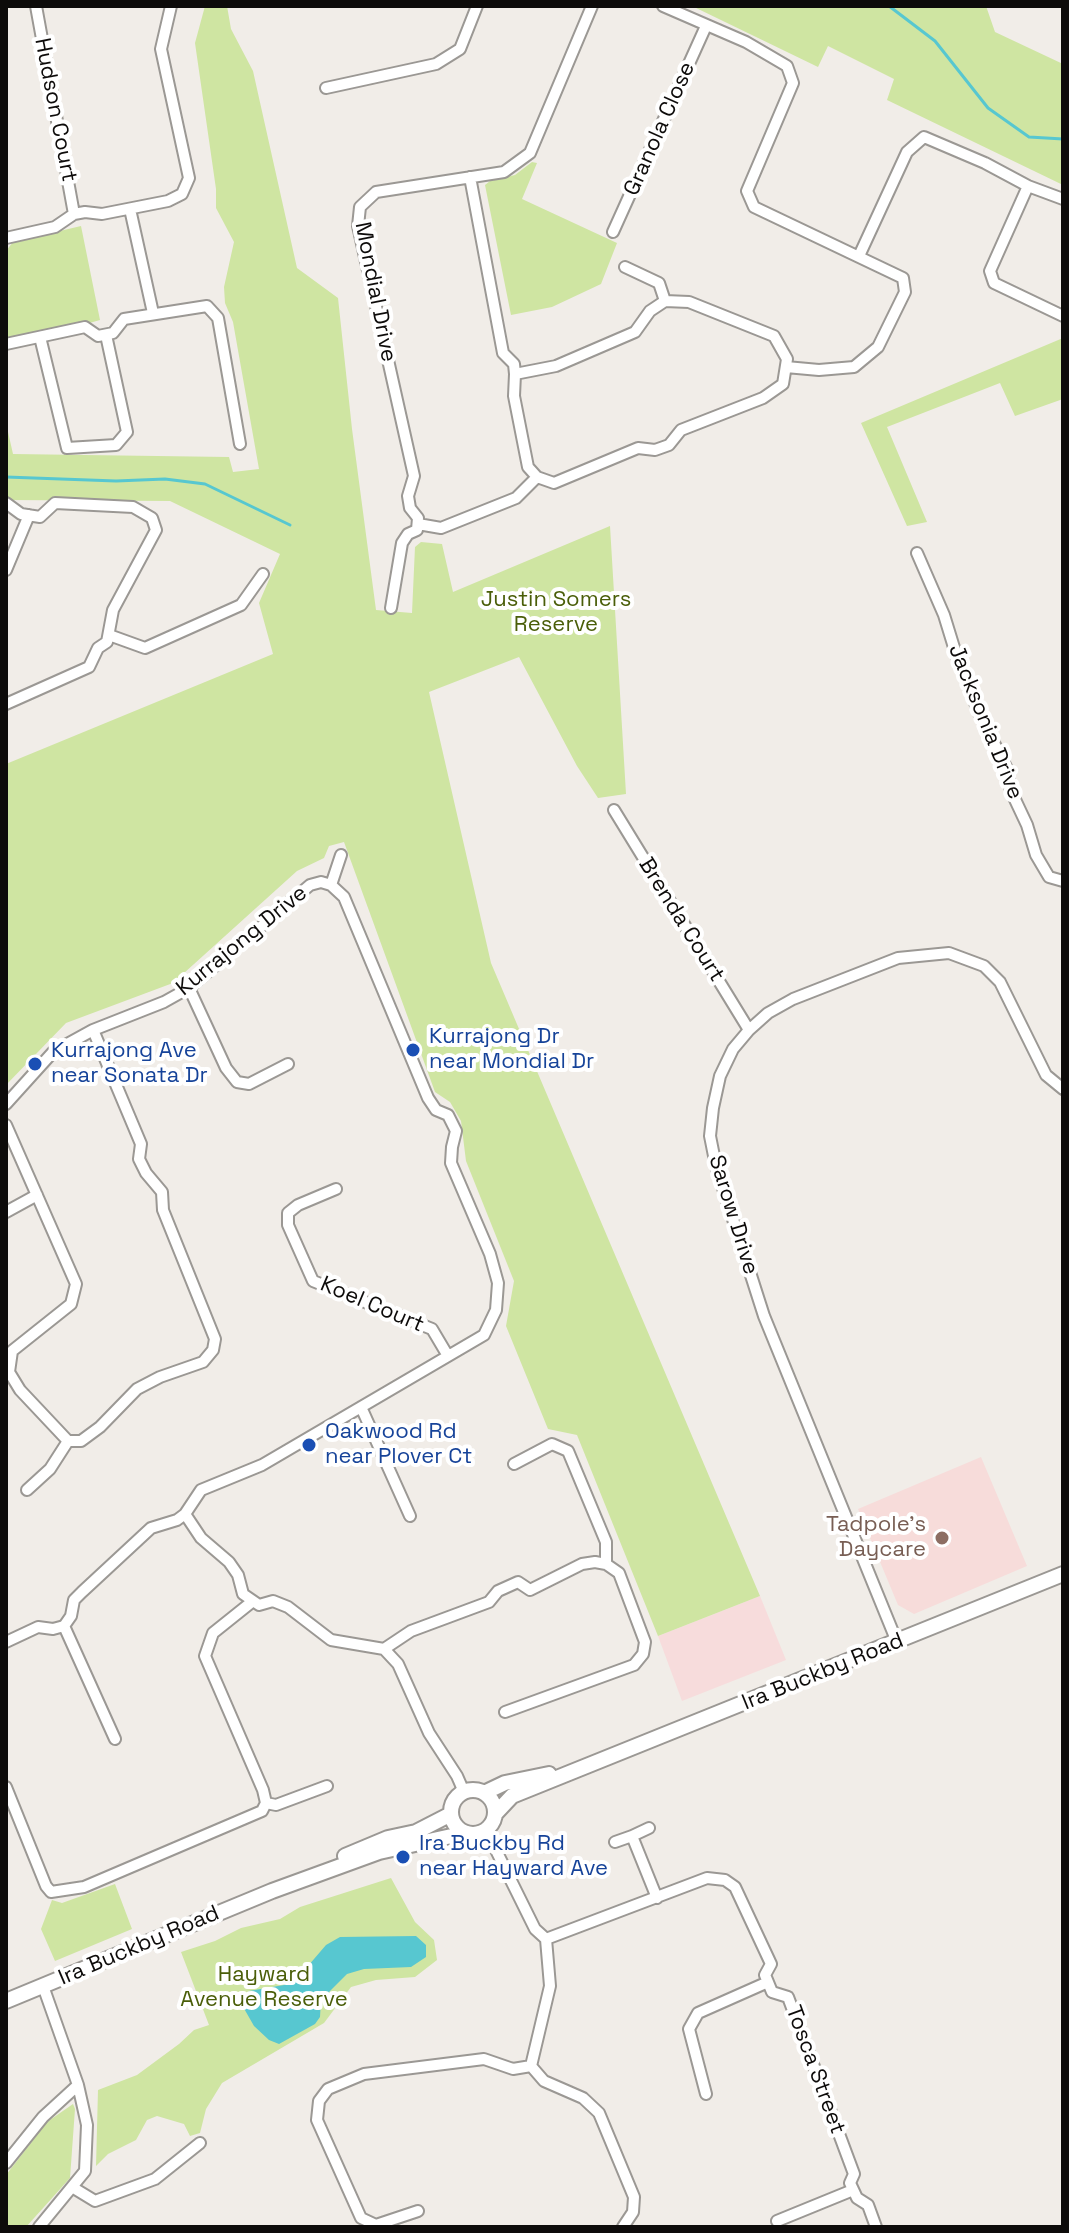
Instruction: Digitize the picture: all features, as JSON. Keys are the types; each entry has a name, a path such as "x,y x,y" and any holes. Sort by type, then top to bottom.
{"street":[{"name":"Hudson Court","path":"36,6 74,214"},
{"path":"6,238 55,227 74,214 102,214 130,209 168,201 182,194 189,178 161,49 171,6"},
{"path":"326,88 436,64 460,49 477,6"},
{"name":"Mondial Drive","path":"418,524 408,496 414,476 358,226 360,207 376,192 504,172 530,153 592,6"},
{"path":"663,6 746,42 787,66 793,83 747,191 754,207 903,278 905,292 878,347 854,367 819,370 786,367"},
{"name":"Granola Close","path":"613,232 706,26"},
{"path":"859,256 907,152 924,137 1063,199"},
{"path":"470,177 503,353 514,364 514,396 528,467 537,477 554,483 638,448 655,450 669,445 681,430 763,398 783,384 787,359 774,336 689,302 665,301 650,311 635,332 556,366 515,374"},
{"path":"1028,186 990,271 994,283 1063,316"},
{"path":"130,209 153,313"},
{"path":"625,267 659,283 665,301"},
{"path":"6,344 85,327 98,336 106,335 113,333 124,319 207,306 218,318 240,444"},
{"path":"40,337 67,448 116,445 127,432 106,335"},
{"path":"391,608 402,543 408,534 417,530 418,524 441,528 516,498 537,477"},
{"path":"6,503 21,514 40,517 55,503 133,507 152,518 156,530 113,610 107,642 98,648 89,667 6,704"},
{"path":"6,570 29,515"},
{"name":"Jacksonia Drive","path":"917,553 944,615 979,713 1006,767 1011,791 1027,825 1036,855 1049,877 1063,881"},
{"path":"109,635 145,648 241,605 263,574"},
{"name":"Brenda Court","path":"614,810 749,1030"},
{"path":"331,885 341,855"},
{"name":"Kurrajong Drive","path":"6,1104 53,1052 93,1030 164,1002 189,988 310,885 321,882 331,885 344,897 428,1098 436,1110 448,1115 456,1131 451,1163 490,1254 498,1283 496,1310 484,1335 448,1356"},
{"name":"Sarow Drive","path":"897,1642 764,1316 716,1166 710,1136 718,1087 733,1049 768,1013 793,999 898,958 949,953 984,966 1000,982 1046,1075 1063,1089"},
{"path":"189,988 226,1068 237,1082 249,1084 288,1064"},
{"path":"6,1125 76,1284 71,1304 12,1351 7,1373 68,1441 81,1441 100,1427 137,1389 203,1362 213,1350 215,1339 163,1210 162,1192 139,1159 141,1144 93,1030"},
{"name":"Koel Court","path":"336,1189 298,1205 288,1213 288,1225 313,1281 432,1329 448,1356"},
{"path":"6,1212 37,1195"},
{"path":"6,1642 38,1627 53,1629 64,1626 71,1616 74,1600 151,1528 177,1520 185,1514 201,1490 262,1465 448,1356"},
{"path":"361,1407 410,1516"},
{"path":"27,1490 50,1469 68,1441"},
{"path":"514,1464 552,1444 568,1451 606,1542 606,1564"},
{"path":"185,1514 201,1538 229,1562 238,1575 243,1594 253,1601 259,1605 273,1601 288,1607 331,1640 384,1649 398,1664 429,1733 464,1792"},
{"path":"384,1649 411,1631 489,1602 498,1591 518,1582 530,1590 582,1564 606,1564 619,1573 645,1642 643,1654 634,1665 505,1712"},
{"name":"Ira Buckby Road","path":"496,1813 512,1796 1063,1574"},
{"path":"6,1787 51,1892 84,1887 262,1811 266,1803 263,1790 205,1656 213,1633 253,1601"},
{"path":"64,1626 115,1739"},
{"name":"Ira Buckby Road","path":"484,1793 505,1783 581,1767"},
{"path":"266,1803 276,1805 327,1786"},
{"path":"464,1792 484,1793 493,1802 496,1813 486,1830 465,1833 456,1825 451,1814 454,1801 464,1792"},
{"name":"Ira Buckby Road","path":"272,1891 374,1842 416,1832 451,1814"},
{"path":"615,1842 649,1828"},
{"path":"486,1830 535,1929 546,1939 550,1986 531,2066"},
{"name":"Ira Buckby Road","path":"6,2001 272,1891 379,1852 465,1833"},
{"path":"632,1836 657,1898"},
{"name":"Tosca Street","path":"546,1939 707,1878 725,1880 735,1887 771,1964 765,1975 772,1992 788,1997 854,2174 850,2183 857,2198 868,2205 876,2227"},
{"path":"706,2094 689,2029 698,2013 768,1982"},
{"path":"39,2227 85,2171 87,2125 78,2085 43,1986"},
{"path":"418,2211 376,2225 361,2218 317,2120 319,2101 328,2089 364,2074 484,2059 513,2069 531,2066"},
{"path":"531,2066 544,2081 583,2098 599,2113 634,2197 633,2212 623,2227"},
{"path":"6,2163 43,2117 78,2085"},
{"path":"72,2187 95,2201 155,2179 200,2143"},
{"path":"777,2221 853,2190"}],"shaded area":[{"name":"Tadpole's Daycare","path":"981,1457 1027,1566 914,1614 898,1605 858,1509"},
{"path":"760,1596 786,1660 682,1701 658,1636"}],"green space":[{"name":"Justin Somers Reserve","path":"205,6 227,6 231,29 253,71 297,268 338,298 376,610 412,613 415,547 421,542 442,544 453,592 610,526 626,794 598,798 577,766 519,657 429,692 491,963 760,1596 658,1636 577,1435 548,1429 506,1326 514,1281 466,1161 461,1121 450,1102 435,1092 344,842 329,846 324,858 297,871 173,983 66,1023 6,1085 6,764 273,654 259,603 280,554 170,501 6,500 6,423 13,454 229,457 233,472 259,469 233,322 225,303 224,287 234,242 216,208 195,43"},
{"path":"692,6 986,6 995,32 1063,64 1063,185 887,100 894,79 828,46 818,67"},
{"path":"532,162 537,163 522,199 617,243 601,284 552,307 511,315 485,185 515,175"},
{"path":"81,226 100,320 40,337 6,341 6,251 13,242"},
{"path":"1063,338 1063,399 1015,416 1000,383 887,427 927,522 907,526 861,423"},
{"name":"Hayward Avenue Reserve","path":"391,1878 415,1922 434,1940 437,1960 415,1977 376,1980 351,1987 324,2023 222,2083 206,2109 200,2133 190,2136 184,2124 157,2116 147,2120 136,2140 108,2154 96,2166 98,2090 137,2075 194,2030 209,2025 181,1952 215,1941 241,1928 280,1919 300,1907"},
{"path":"115,1884 132,1929 55,1961 41,1929 52,1900 62,1903"},
{"path":"73,2104 70,2178 26,2227 6,2227 6,2175 47,2122"}],"water":[{"path":"416,1936 426,1945 426,1957 411,1967 364,1969 347,1974 321,2000 320,2017 315,2024 279,2044 269,2040 254,2026 242,2005 249,1991 284,1985 302,1973 326,1945 340,1937"}],"waterway":[{"path":"889,6 935,41 988,108 1029,137 1063,139"},
{"path":"6,477 116,481 165,479 205,484 290,525"}],"place":[{"name":"Kurrajong Dr near Mondial Dr","path":"413,1050"},
{"name":"Kurrajong Ave near Sonata Dr","path":"35,1064"},
{"name":"Oakwood Rd near Plover Ct","path":"309,1445"},
{"name":"Tadpole's Daycare","path":"942,1538"},
{"name":"Ira Buckby Rd near Hayward Ave","path":"403,1857"}]}
